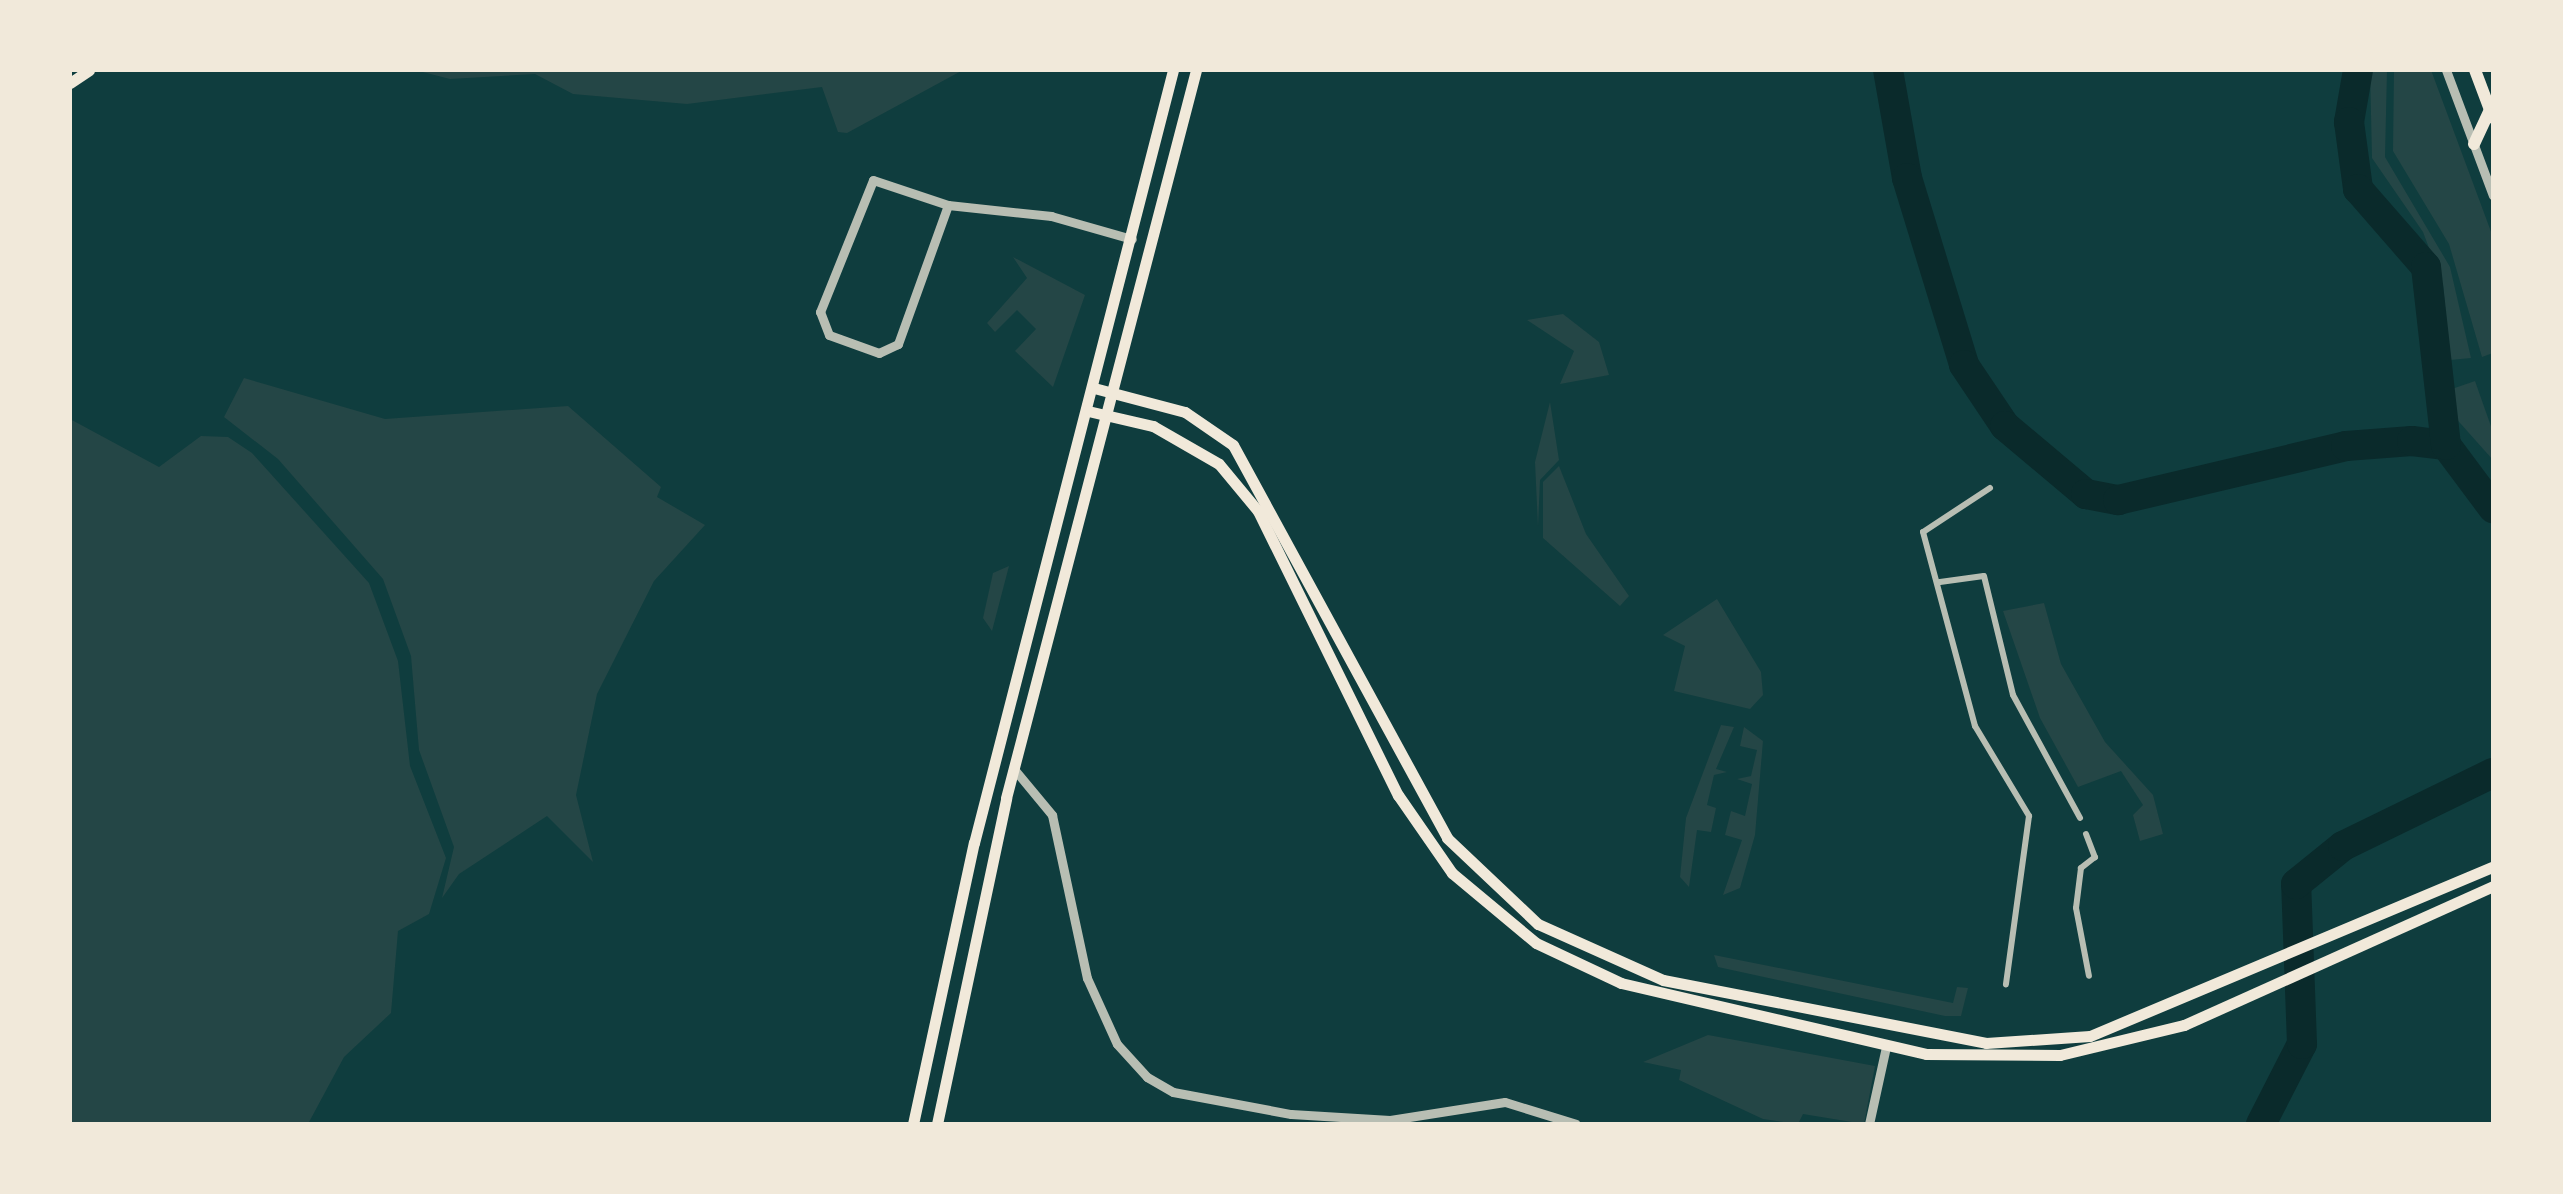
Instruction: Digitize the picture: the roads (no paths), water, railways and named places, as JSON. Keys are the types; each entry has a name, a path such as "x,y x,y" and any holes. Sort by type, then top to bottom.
{"main road":[{"path":"70,83 89,70"},
{"path":"913,1124 974,843 1173,70"},
{"path":"937,1124 1014,769 1117,395 1196,70"},
{"path":"2474,144 2492,114 2475,70"},
{"path":"1094,388 1185,412 1233,446 1271,501 1447,838 1520,910 1586,950 1726,999 2022,1045 2090,1036 2246,974 2493,867"},
{"path":"1088,411 1186,440 1258,511 1398,795 1490,911 1621,982 1886,1047 2060,1055 2160,1033 2268,989 2493,886"}],"street":[{"path":"2446,70 2493,196"},
{"path":"948,205 898,344 879,354 828,335 820,312 868,182 948,205 1051,216 1132,240"},
{"path":"1990,488 1923,532 1940,582 1975,726 2030,816 2006,984"},
{"path":"1940,582 1984,576 2013,695 2080,818"},
{"path":"1014,769 1052,815 1080,958 1108,1028 1147,1077 1173,1092 1291,1114 1390,1120 1505,1102 1576,1124"},
{"path":"2086,834 2096,857 2081,868 2076,908 2089,976"},
{"path":"1870,1124 1886,1047"}],"waterway":[{"path":"1888,70 1907,178 1964,365 2005,426 2086,494 2118,500 2346,446 2412,441 2446,445 2493,508"},
{"path":"2358,70 2349,122 2358,189 2426,267 2446,445"},
{"path":"2261,1124 2302,1044 2296,884 2343,846 2493,773"}]}
